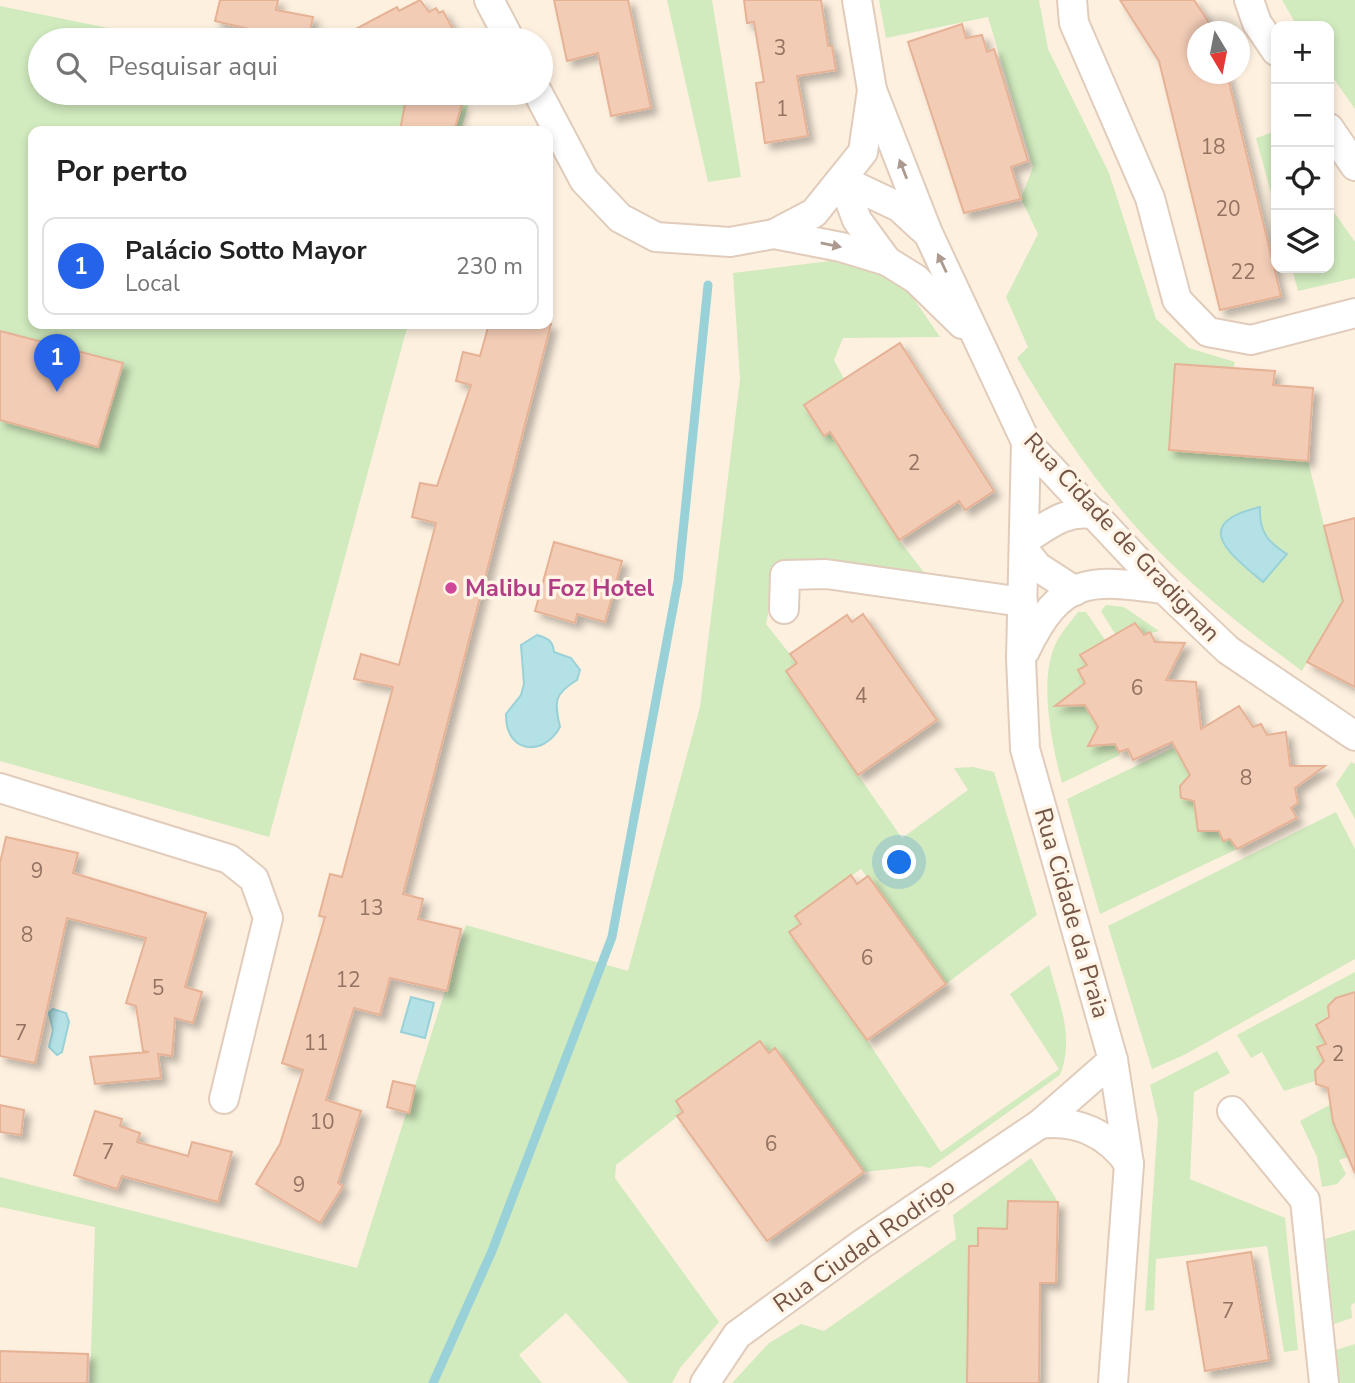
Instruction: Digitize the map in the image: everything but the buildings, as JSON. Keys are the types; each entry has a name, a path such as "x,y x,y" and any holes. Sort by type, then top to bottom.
{"street":[{"path":"489,0 504,28"},
{"path":"544,105 584,180 620,218 656,237 730,242 774,234 814,213 863,152 872,90 858,0"},
{"path":"1072,0 1074,23 1150,198 1177,300 1208,332 1251,340 1355,313"},
{"path":"1249,0 1257,23 1271,44"},
{"name":"Rua Cidade de Gradignan","path":"872,90 928,233 1026,442 1164,589 1228,650 1355,736"},
{"path":"1334,135 1355,166"},
{"path":"842,180 899,207 928,233"},
{"path":"842,180 857,220 887,261"},
{"path":"774,234 841,247 887,261 916,279 976,338"},
{"name":"Rua Cidade da Praia","path":"1026,442 1021,659 1025,749 1113,1060 1129,1164 1113,1383"},
{"path":"1021,659 1039,622 1055,605 1084,587 1109,563 1103,522 1085,512 1062,517 1025,546 1038,567 1084,587 1164,589"},
{"path":"784,609 785,575 826,574 1023,602"},
{"path":"0,788 229,859 254,879 268,918 225,1099"},
{"name":"Rua Ciudad Rodrigo","path":"705,1383 737,1335 862,1244 1040,1124 1113,1060"},
{"path":"1232,1111 1305,1200 1324,1383"},
{"path":"1040,1124 1057,1122 1091,1130 1120,1150 1129,1164"}],"green space":[{"path":"667,0 712,0 741,177 708,182"},
{"path":"879,0 1039,0 1048,49 1109,173 1156,319 1189,348 1235,362 1233,368 1175,364 1169,450 1308,461 1343,601 1302,671 1205,594 1168,561 1132,522 1078,454 1017,358 1028,347 1006,297 1038,234 1021,199 1033,167 988,17 886,38"},
{"path":"1282,0 1355,0 1355,109 1334,79 1334,21 1294,21"},
{"path":"0,6 108,28 28,28 28,105 468,105 462,126 28,126 28,329 407,329 269,837 0,761"},
{"path":"1271,133 1271,194 1256,138"},
{"path":"1334,212 1355,242 1355,278 1298,291 1293,273 1334,273"},
{"path":"830,261 896,273 940,337 843,338 834,360 844,379 804,405 824,436 830,432 899,540 933,584 777,566 766,624 797,663 786,672 902,838 968,790 954,768 973,767 994,772 1037,915 946,984 861,869 795,916 801,924 789,933 867,1040 941,1152 1059,1069 1010,994 1049,965 1066,1033 1060,1075 930,1168 920,1166 864,1172 775,1048 769,1053 760,1041 676,1101 683,1112 616,1165 615,1178 719,1322 680,1368 672,1383 629,1383 566,1313 519,1355 542,1383 90,1383 95,1227 0,1207 0,1177 357,1268 466,925 628,971 700,707 740,379 733,273"},
{"path":"1106,605 1124,607 1159,631 1144,635 1135,623 1115,634 1101,611"},
{"path":"1078,612 1086,612 1105,640 1080,655 1087,665 1078,671 1085,683 1071,694 1075,705 1085,705 1098,727 1092,738 1097,745 1113,741 1120,755 1062,783 1048,713 1048,675 1056,643"},
{"path":"1184,743 1183,762 1190,775 1181,786 1182,798 1195,798 1202,814 1196,819 1198,830 1217,827 1223,841 1230,839 1237,849 1100,914 1067,799"},
{"path":"1351,762 1355,764 1355,819 1336,784"},
{"path":"1336,812 1355,849 1355,959 1184,1055 1152,1069 1108,926"},
{"path":"1355,972 1355,1000 1347,995 1336,998 1328,1006 1326,1044 1317,1047 1324,1061 1315,1071 1315,1081 1284,1091 1262,1052 1251,1058 1237,1035"},
{"path":"1217,1051 1230,1073 1194,1092 1190,1179 1285,1218 1298,1350 1284,1352 1267,1246 1156,1259 1154,1310 1145,1311 1158,1120 1150,1085"},
{"path":"1331,1104 1348,1157 1339,1160 1346,1174 1337,1184 1322,1187 1317,1157 1300,1121"},
{"path":"1031,1158 1058,1202 1008,1201 1007,1229 978,1229 967,1383 732,1383 769,1343 801,1324 824,1331 956,1239 953,1215"},
{"path":"1355,1230 1355,1302 1351,1306 1352,1318 1334,1324 1325,1239"},
{"path":"1355,1344 1355,1383 1338,1383 1336,1350"}],"water":[{"path":"1260,507 1261,523 1266,535 1287,554 1263,582 1229,550 1222,540 1221,531 1226,522 1238,514"},
{"path":"537,635 549,640 554,652 571,658 580,670 577,680 560,694 557,711 560,727 553,737 544,744 526,747 512,737 507,727 506,714 521,695 524,684 521,645"},
{"path":"411,997 434,1003 425,1038 401,1032"},
{"path":"53,1009 66,1013 69,1022 62,1052 57,1055 49,1047 53,1030 49,1013"}],"waterway":[{"path":"433,1383 492,1251 612,937 678,581 708,285"}],"place":[{"name":"Palácio Sotto Mayor","path":"57,392"},
{"name":"Malibu Foz Hotel","path":"451,588"}]}
